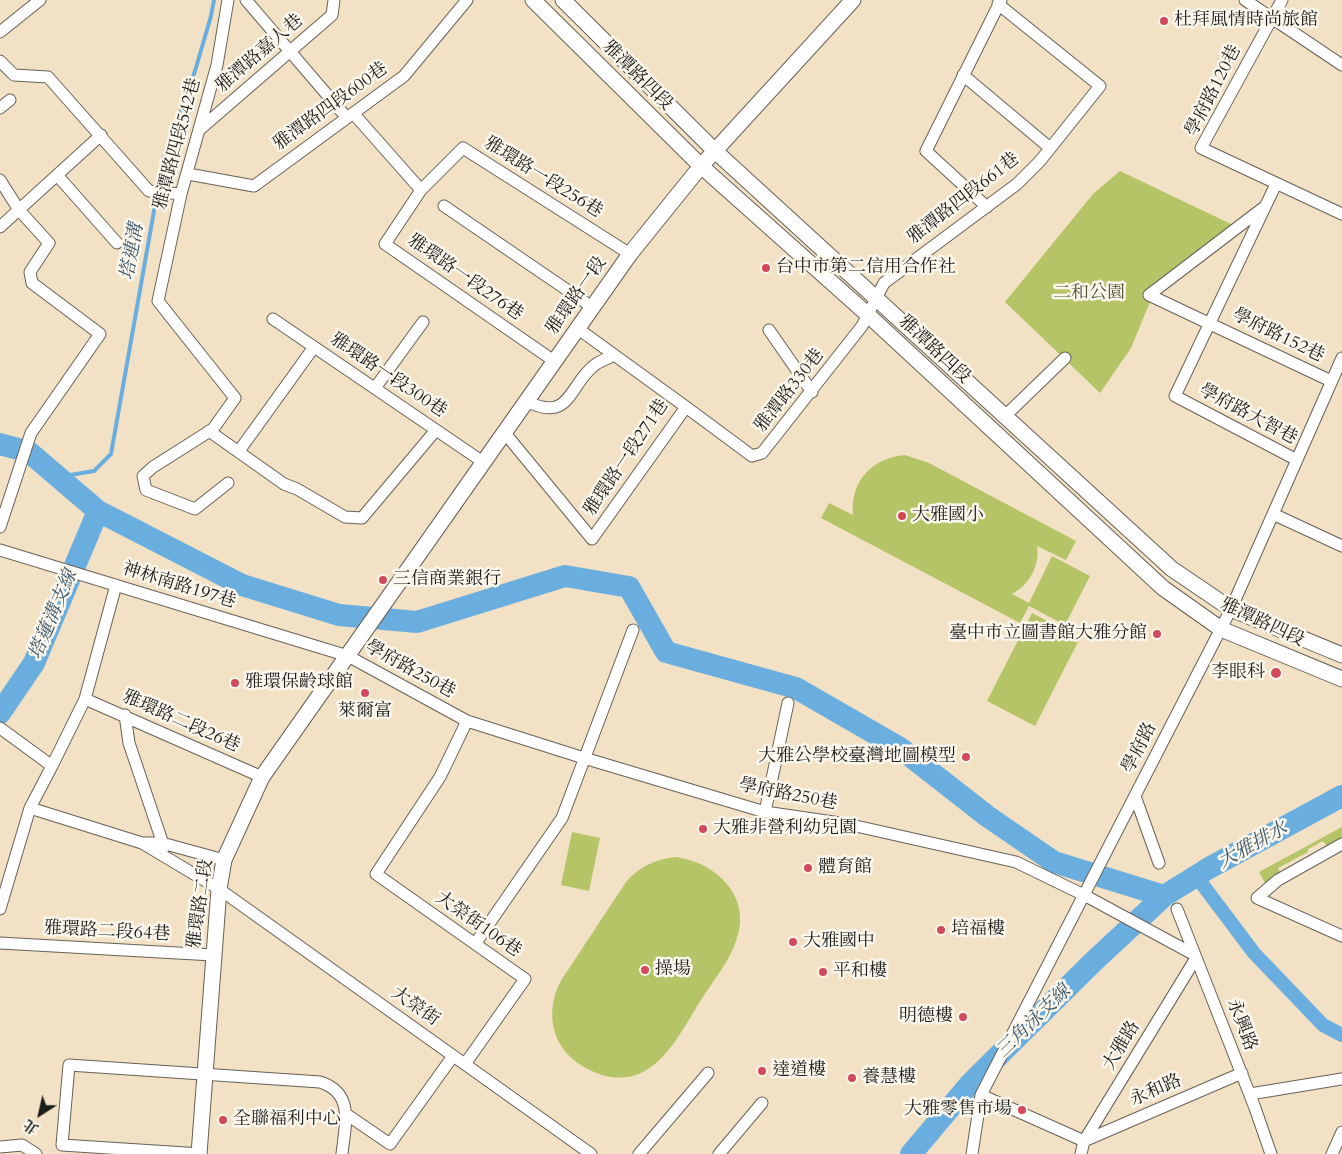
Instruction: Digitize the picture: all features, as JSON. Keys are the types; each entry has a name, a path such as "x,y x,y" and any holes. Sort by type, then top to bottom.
{"street":[{"path":"0,32 40,0"},
{"name":"雅潭路四段542巷","path":"228,0 217,65 181,194 158,300 235,398 209,431 143,476 146,490 194,509 228,483"},
{"path":"246,0 290,51 421,190"},
{"name":"雅潭路嘉人巷","path":"199,130 332,15 334,0"},
{"name":"雅潭路四段600巷","path":"188,174 254,186 404,76 467,0"},
{"name":"雅潭路四段","path":"533,0 702,166 867,314 1163,588 1221,628 1342,679"},
{"name":"雅潭路四段","path":"563,0 715,150 1172,569 1231,609 1342,655"},
{"name":"雅環路一段","path":"361,637 630,254 715,150 853,0"},
{"path":"1245,0 1342,65"},
{"path":"1271,19 1282,0"},
{"path":"987,207 926,151 999,2"},
{"name":"雅潭路四段661巷","path":"876,296 884,283 1017,184 1050,148 1100,86 999,2"},
{"name":"學府路120巷","path":"1271,19 1201,148 1342,214"},
{"path":"0,60 14,75 48,78 101,135 149,191 181,194"},
{"path":"963,75 1050,148"},
{"path":"0,108 10,100"},
{"path":"0,227 101,135"},
{"name":"雅環路一段256巷","path":"421,190 463,148 630,254"},
{"path":"57,175 117,242"},
{"path":"0,180 19,210 49,243 30,272 32,283 100,334 31,432 0,527"},
{"name":"學府路大智巷","path":"1276,184 1175,396 1297,460"},
{"name":"雅環路一段276巷","path":"421,190 385,244 554,361"},
{"path":"444,206 592,307"},
{"path":"1210,323 1149,294 1265,207"},
{"name":"雅潭路330巷","path":"686,407 752,456 762,453 812,392 862,326 876,296"},
{"name":"雅環路一段300巷","path":"273,319 483,462"},
{"path":"375,388 423,322"},
{"name":"學府路152巷","path":"1210,323 1332,382"},
{"name":"雅環路一段271巷","path":"504,432 592,539 686,407 577,328"},
{"path":"768,330 812,392"},
{"path":"239,451 314,347"},
{"path":"526,401 543,409 563,404 595,365 614,355"},
{"path":"1005,416 1065,358"},
{"name":"學府路","path":"972,1154 981,1095 1231,609 1342,358"},
{"path":"209,431 284,484 345,517 362,518 436,430"},
{"path":"1273,514 1342,546"},
{"name":"神林南路197巷","path":"0,550 348,656"},
{"path":"0,909 14,856 30,808 85,699 116,585"},
{"path":"475,944 562,818 633,630"},
{"name":"雅環路二段","path":"200,1154 213,955 219,889 224,860 262,777 361,637"},
{"name":"學府路250巷","path":"348,656 467,721 584,758 765,812 847,824 1016,862 1084,895 1194,956"},
{"name":"雅環路二段26巷","path":"85,699 262,777"},
{"path":"765,812 788,703"},
{"path":"125,715 129,743 168,858"},
{"name":"大榮街106巷","path":"465,1064 525,979 376,874 440,777 467,721"},
{"path":"1,728 52,766"},
{"path":"1135,796 1159,862"},
{"path":"30,808 142,843 162,843 224,860"},
{"name":"大榮街","path":"142,843 219,889 591,1154"},
{"path":"1342,844 1278,880 1256,898 1342,936"},
{"name":"永興路","path":"1177,909 1194,956 1242,1073 1271,1154"},
{"name":"雅環路二段64巷","path":"0,943 213,955"},
{"name":"大雅路","path":"1081,1154 1084,1141 1194,956"},
{"path":"346,1114 390,1144 453,1056"},
{"path":"200,1154 62,1144 69,1065 320,1082 329,1085 343,1098 346,1114 342,1154"},
{"path":"640,1154 708,1073"},
{"name":"永和路","path":"1084,1141 1242,1073"},
{"path":"1250,1094 1342,1079"},
{"path":"981,1095 1084,1141"},
{"path":"719,1154 762,1103"},
{"path":"1332,1154 1342,1132"},
{"path":"0,1147 22,1145 36,1154"}],"green space":[{"name":"二和公園","path":"1120,171 1235,226 1157,285 1131,348 1100,393 1005,302 1093,194"},
{"path":"905,455 929,463 1076,541 1066,560 1037,546 1037,561 1032,574 1024,586 1012,594 1029,603 1052,556 1090,576 1065,625 1029,606 1020,623 821,518 829,503 853,515 855,492 859,482 866,473 873,466 883,461"},
{"path":"1032,613 1080,638 1035,726 987,701"},
{"path":"1342,827 1342,842 1330,850 1323,841 1308,849 1308,852 1278,868 1282,876 1266,885 1259,872"},
{"path":"572,832 600,838 589,891 561,885"},
{"path":"675,857 690,860 704,866 717,874 727,884 735,896 739,910 740,925 736,941 720,971 674,1044 663,1057 637,1075 621,1078 602,1075 570,1057 557,1039 552,1013 558,987 626,882 636,872 648,865"}],"waterway":[{"name":"塔連溝","path":"58,477 94,471 111,454 163,160 195,71 214,0"},
{"path":"0,444 29,452 98,511 242,585 339,615 417,622 565,576 629,587 666,652 796,688 900,748 987,816 1054,862 1164,896"},
{"name":"塔蓮溝支線","path":"0,713 34,663 98,511"},
{"name":"三角泳支線","path":"911,1154 970,1084 1093,962 1164,896 1209,868 1342,796"},
{"path":"1196,876 1254,953 1323,1025 1342,1035"}],"place":[{"name":"杜拜風情時尚旅館","path":"1164,21"},
{"name":"台中市第二信用合作社","path":"766,268"},
{"name":"大雅國小","path":"902,516"},
{"name":"三信商業銀行","path":"383,580"},
{"name":"臺中市立圖書館大雅分館","path":"1157,634"},
{"name":"李眼科","path":"1276,673"},
{"name":"雅環保齡球館","path":"235,683"},
{"name":"萊爾富","path":"365,693"},
{"name":"大雅公學校臺灣地圖模型","path":"966,757"},
{"name":"大雅非營利幼兒園","path":"703,829"},
{"name":"體育館","path":"808,868"},
{"name":"培福樓","path":"941,930"},
{"name":"大雅國中","path":"793,942"},
{"name":"操場","path":"645,970"},
{"name":"平和樓","path":"823,972"},
{"name":"明德樓","path":"963,1017"},
{"name":"達道樓","path":"762,1071"},
{"name":"養慧樓","path":"852,1078"},
{"name":"大雅零售市場","path":"1022,1110"},
{"name":"全聯福利中心","path":"223,1120"}],"water label":[{"name":"大雅排水","path":"1253,846"}]}
